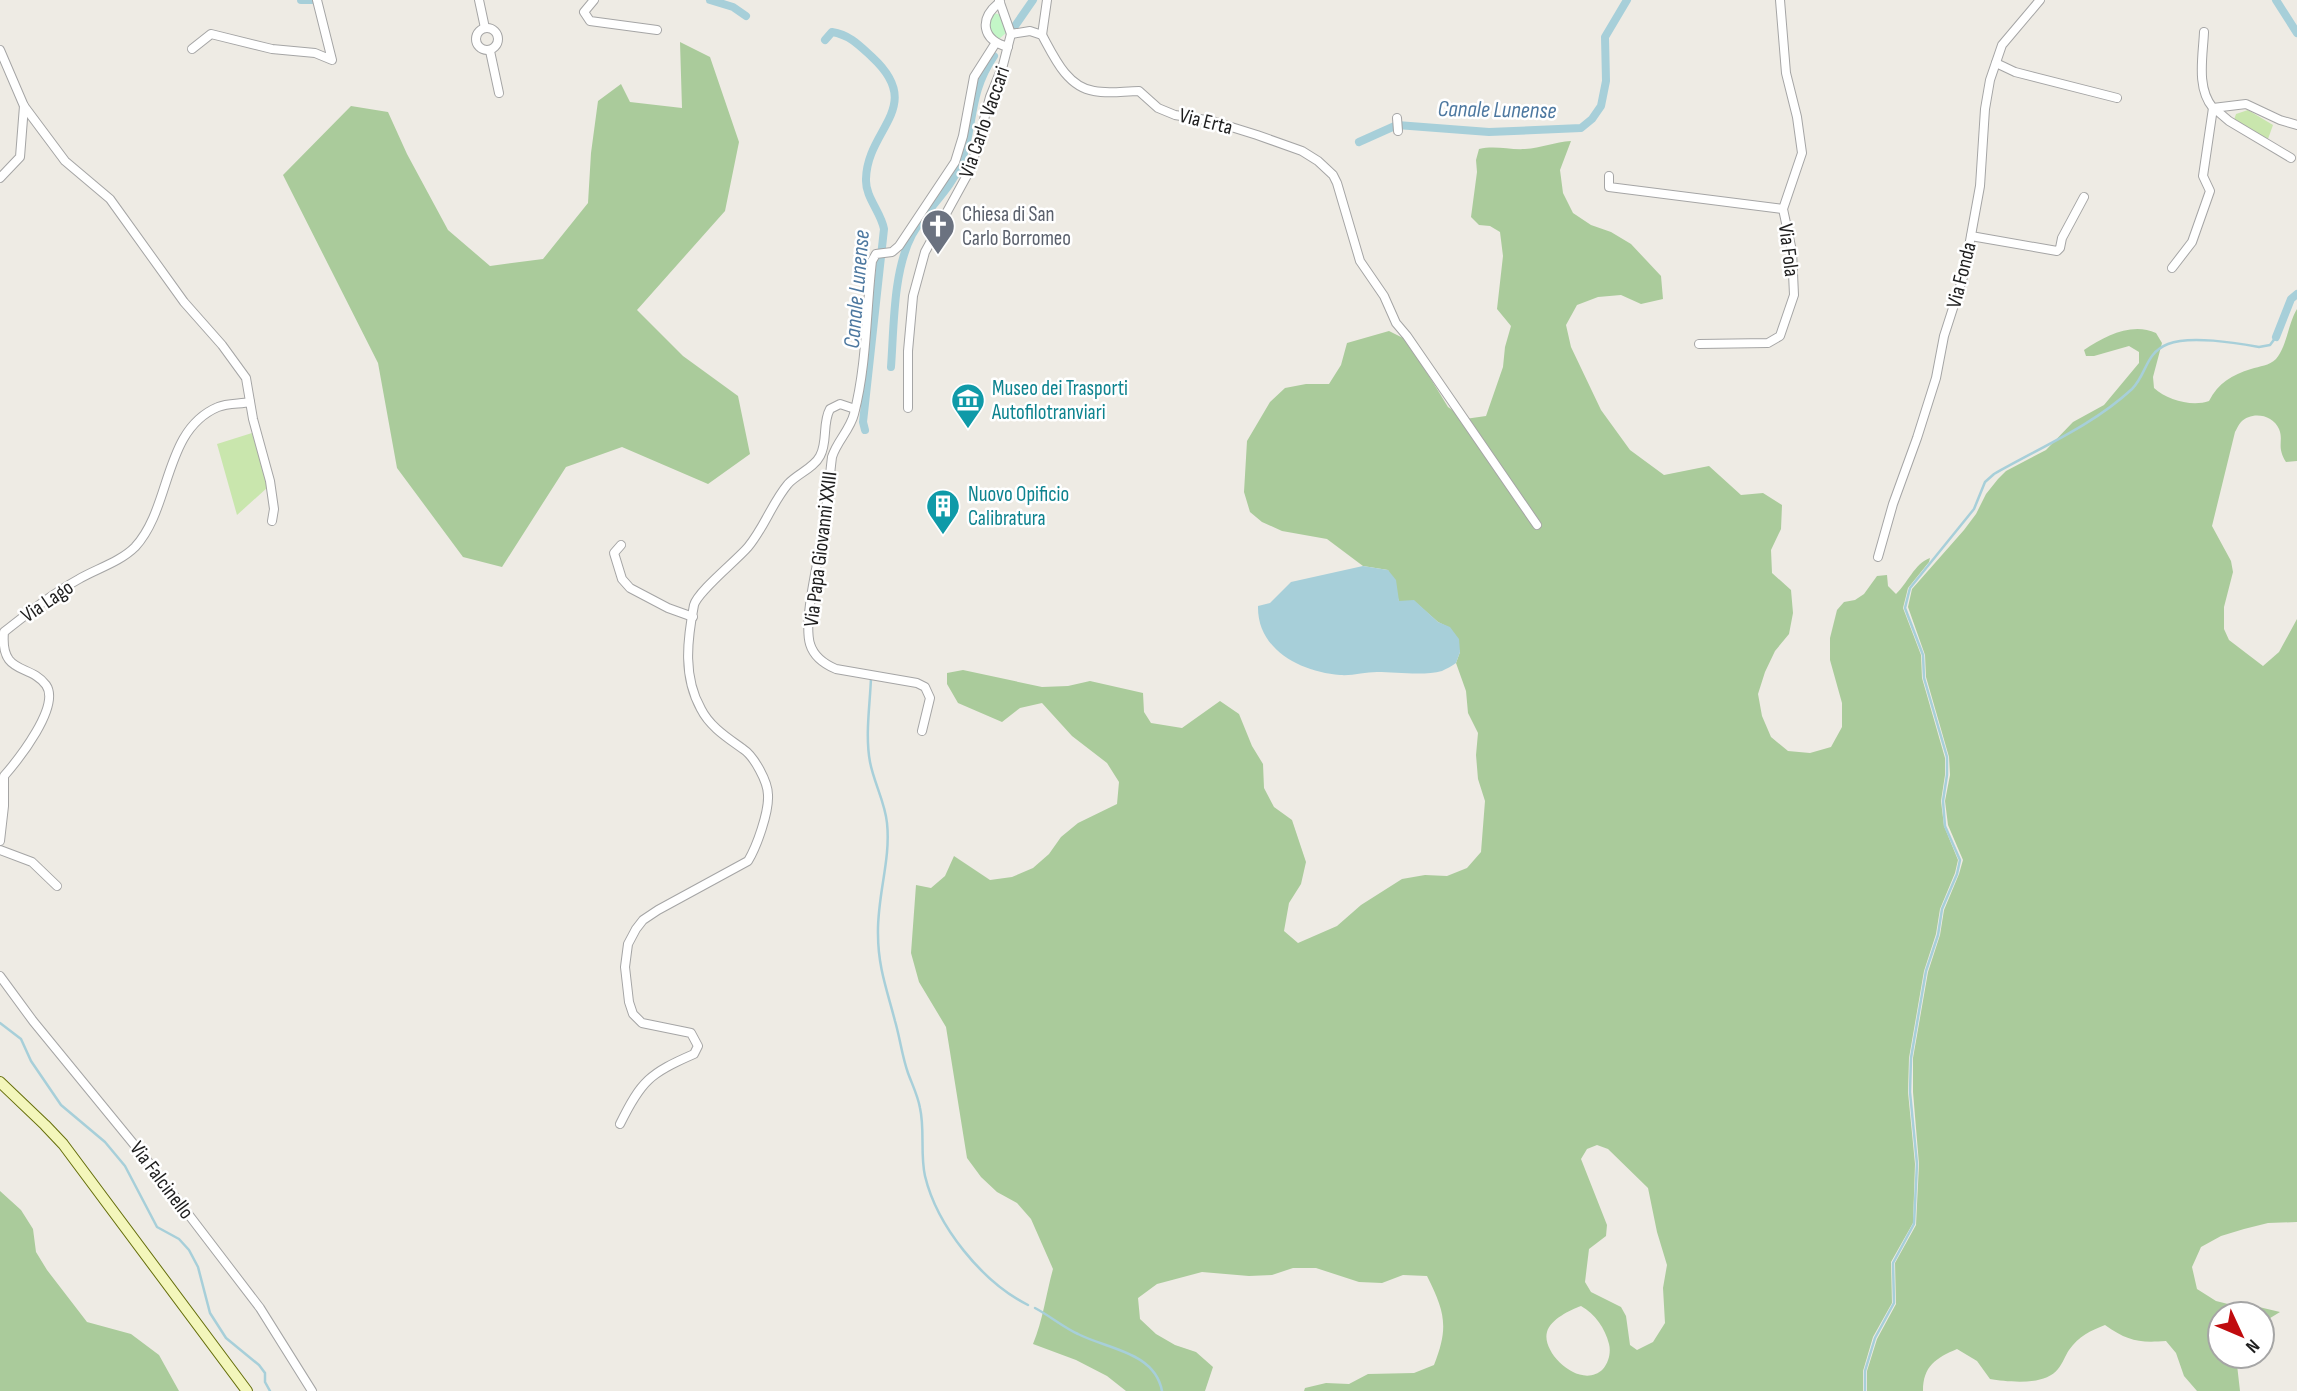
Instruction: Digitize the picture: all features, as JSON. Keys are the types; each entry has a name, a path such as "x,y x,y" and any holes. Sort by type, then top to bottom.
{"street":[{"path":"192,49 211,34 272,49 315,53 332,60 317,0"},
{"path":"479,0 485,28"},
{"path":"594,0 584,12 590,21 657,30"},
{"path":"1008,47 995,44 990,39 986,23 993,7 999,1 1011,34 1030,31 1042,35 1047,0"},
{"name":"Via Fola","path":"1699,344 1768,343 1780,336 1794,295 1792,251 1783,209 1802,153 1797,117 1786,73 1780,0"},
{"name":"Via Fonda","path":"1878,557 1893,504 1937,378 1944,336 1960,288 1980,186 1987,91 2002,45 2040,0"},
{"path":"485,28 493,29 499,38 497,46 490,51 480,48 476,42 477,34 485,28"},
{"path":"2204,32 2202,86 2208,103 2229,121 2291,158"},
{"name":"Via Carlo Vaccari","path":"908,408 908,351 912,310 925,252 971,168 990,97 1003,65 1011,34"},
{"name":"Via Erta","path":"1042,35 1063,71 1082,87 1092,91 1139,91 1158,108 1175,115 1213,121 1303,151 1333,175 1360,261 1384,296 1396,323 1537,525"},
{"path":"620,1124 642,1085 665,1067 694,1054 698,1046 691,1033 642,1023 633,1014 625,967 628,944 636,929 651,915 748,861 767,808 768,792 754,760 743,748 723,736 702,712 691,688 687,666 695,602 701,592 751,544 788,484 819,458 825,419 830,409 840,404 855,410 875,255 888,253 899,246 955,162 963,136 974,77 995,44"},
{"path":"0,50 24,106 65,161 110,199 184,302 222,345 246,378 270,481 274,509 272,521"},
{"path":"490,51 499,93"},
{"path":"1996,63 2015,72 2117,98"},
{"path":"2214,109 2246,104 2297,125"},
{"path":"0,178 20,157 24,106"},
{"path":"2172,268 2192,242 2210,191 2203,176 2214,109"},
{"path":"1397,118 1398,131"},
{"path":"1609,176 1609,187 1783,209"},
{"path":"1971,236 2057,251 2084,197"},
{"name":"Via Lago","path":"0,841 4,776 27,746 46,712 50,695 48,687 41,680 19,670 6,659 1,643 4,632 75,581 126,554 135,546 145,532 166,488 182,438 193,425 221,405 250,402"},
{"name":"Via Papa Giovanni XXIII","path":"855,410 848,430 834,449 832,457 809,621 809,641 816,656 825,665 924,685 930,698 922,731"},
{"path":"621,545 614,553 625,584 648,599 693,617"},
{"path":"0,850 32,862 57,886"},
{"name":"Via Falcinello","path":"0,976 33,1021 150,1164 260,1308 312,1391"},
{"path":"0,1082 63,1144 247,1391"}],"green space":[{"path":"994,13 1001,15 1006,33 999,39 989,28"},
{"path":"680,42 710,57 739,142 725,211 637,310 683,356 738,396 750,454 708,484 622,447 566,467 502,567 463,557 397,468 378,363 283,175 351,106 388,112 407,154 448,230 490,266 543,259 588,203 598,101 621,84 630,102 682,108"},
{"path":"2248,110 2273,125 2268,139 2234,120 2236,114"},
{"path":"1571,141 1560,170 1563,193 1573,213 1631,244 1661,276 1663,299 1641,304 1621,295 1598,297 1577,305 1566,325 1571,347 1601,410 1630,450 1664,475 1709,466 1741,495 1763,493 1782,505 1781,529 1771,550 1772,573 1791,590 1793,613 1789,634 1775,651 1758,694 1762,716 1771,737 1788,751 1810,753 1831,747 1842,727 1842,703 1830,660 1830,638 1837,610 1844,602 1855,600 1864,594 1877,576 1887,575 1888,586 1896,594 1920,565 1930,558 1908,588 1903,608 1921,655 1922,678 1945,758 1941,801 1944,826 1958,860 1940,909 1936,934 1924,971 1909,1058 1908,1092 1915,1164 1913,1223 1891,1262 1892,1303 1873,1337 1863,1371 1863,1391 1304,1391 1305,1388 1326,1383 1349,1384 1368,1374 1414,1373 1434,1365 1442,1340 1443,1320 1438,1300 1427,1276 1403,1275 1382,1283 1359,1282 1316,1268 1293,1268 1272,1275 1202,1272 1157,1284 1138,1298 1140,1319 1156,1334 1175,1345 1196,1352 1213,1367 1205,1391 1126,1391 1107,1376 1076,1360 1033,1344 1053,1269 1031,1219 1017,1203 997,1192 981,1177 967,1158 946,1027 919,982 911,953 916,885 931,888 945,876 954,856 990,880 1012,877 1033,868 1049,854 1061,837 1078,823 1117,804 1119,782 1107,763 1072,736 1042,703 1020,708 1002,722 958,703 947,684 947,673 963,670 1042,687 1068,686 1090,681 1143,693 1144,712 1151,723 1182,728 1220,701 1239,714 1252,746 1263,764 1264,788 1274,807 1292,820 1306,862 1301,884 1289,903 1284,931 1298,943 1337,926 1361,905 1402,879 1425,875 1447,876 1467,868 1481,852 1485,801 1478,779 1478,733 1468,713 1466,691 1456,663 1460,652 1450,628 1438,622 1414,601 1399,601 1388,570 1363,566 1327,539 1282,531 1262,522 1250,512 1244,492 1247,441 1270,402 1285,388 1329,384 1341,365 1347,343 1389,331 1407,340 1448,407 1465,419 1486,416 1503,367 1511,326 1497,309 1503,256 1500,232 1490,226 1479,225 1471,217 1479,149 1525,149","holes":["1597,1145 1608,1149 1648,1188 1667,1265 1663,1288 1665,1323 1653,1342 1637,1350 1630,1345 1626,1316 1621,1307 1591,1292 1585,1282 1589,1249 1606,1236 1607,1225 1581,1159 1587,1149","1581,1306 1599,1322 1609,1344 1607,1363 1594,1375 1584,1375 1564,1367 1550,1350 1547,1341 1547,1332 1552,1323"]},
{"path":"2297,309 2297,461 2286,462 2281,452 2279,429 2272,420 2256,415 2245,419 2235,432 2212,526 2231,561 2233,572 2224,607 2224,629 2229,640 2263,666 2279,652 2297,619 2297,1222 2268,1223 2221,1236 2201,1247 2192,1267 2197,1289 2214,1300 2206,1300 2206,1370 2238,1370 2240,1391 2197,1391 2184,1376 2176,1353 2166,1341 2134,1340 2105,1325 2077,1341 2058,1369 2045,1378 2026,1381 1990,1379 1977,1361 1957,1349 1932,1364 1925,1375 1923,1391 1867,1391 1867,1371 1877,1339 1896,1304 1895,1263 1916,1225 1919,1164 1913,1058 1928,972 1940,935 1944,910 1963,860 1948,825 1945,801 1950,775 1949,757 1926,677 1925,655 1908,607 1912,589 1964,530 1986,494 2006,471 2046,450 2073,422 2104,405 2139,363 2139,352 2129,346 2094,356 2086,356 2084,350 2119,332 2138,329 2156,333 2162,343 2153,377 2154,388 2180,401 2202,403 2209,401 2217,389 2232,377 2276,359 2283,348"},
{"path":"252,433 268,487 237,515 217,444"},
{"path":"0,1191 21,1210 33,1229 36,1252 87,1322 131,1334 159,1355 179,1391 0,1391"}],"water":[{"path":"1363,566 1388,570 1396,580 1399,601 1414,600 1438,622 1450,627 1459,639 1460,652 1456,663 1442,671 1419,674 1377,672 1340,675 1325,673 1297,663 1273,646 1265,635 1258,606 1270,603 1291,582"}],"waterway":[{"name":"Canale Lunense","path":"301,0 312,0"},
{"name":"Canale Lunense","path":"710,0 733,7 746,16"},
{"path":"1015,26 1033,0"},
{"name":"Canale Lunense","path":"1359,142 1397,125 1489,132 1581,128 1601,106 1606,81 1605,37 1627,0"},
{"name":"Canale Lunense","path":"2276,0 2297,33"},
{"name":"Canale Lunense","path":"825,40 832,32 854,41 887,75 894,90 890,118 875,145 866,179 868,192 884,229 863,422 865,430"},
{"path":"891,367 895,299 906,249 912,235 951,182 961,163 980,83 994,56"},
{"path":"2276,337 2291,299 2297,294"},
{"path":"1865,1391 1865,1371 1875,1338 1894,1303 1893,1263 1914,1224 1917,1164 1910,1092 1911,1058 1926,971 1938,935 1942,909 1960,860 1945,826 1943,801 1947,757 1924,678 1923,655 1905,608 1910,588 1974,509 1985,482 1994,474 2083,425 2117,402 2137,383 2150,358 2160,348 2188,340 2259,347 2270,345 2276,337"},
{"path":"871,678 869,752 886,815 888,837 878,920 878,946 904,1060 919,1104 925,1176 940,1214 964,1251 994,1282 1028,1305"},
{"path":"0,1023 21,1039 31,1061 61,1105 105,1142 125,1166 157,1227 179,1239 189,1250 198,1267 210,1313 226,1338 259,1365 265,1373 265,1382 270,1391"},
{"path":"1035,1308 1078,1334 1140,1360 1158,1378 1162,1391"}],"place":[{"name":"Chiesa di San Carlo Borromeo","path":"938,256"},
{"name":"Museo dei Trasporti Autofilotranviari","path":"968,430"},
{"name":"Nuovo Opificio Calibratura","path":"943,536"}]}
